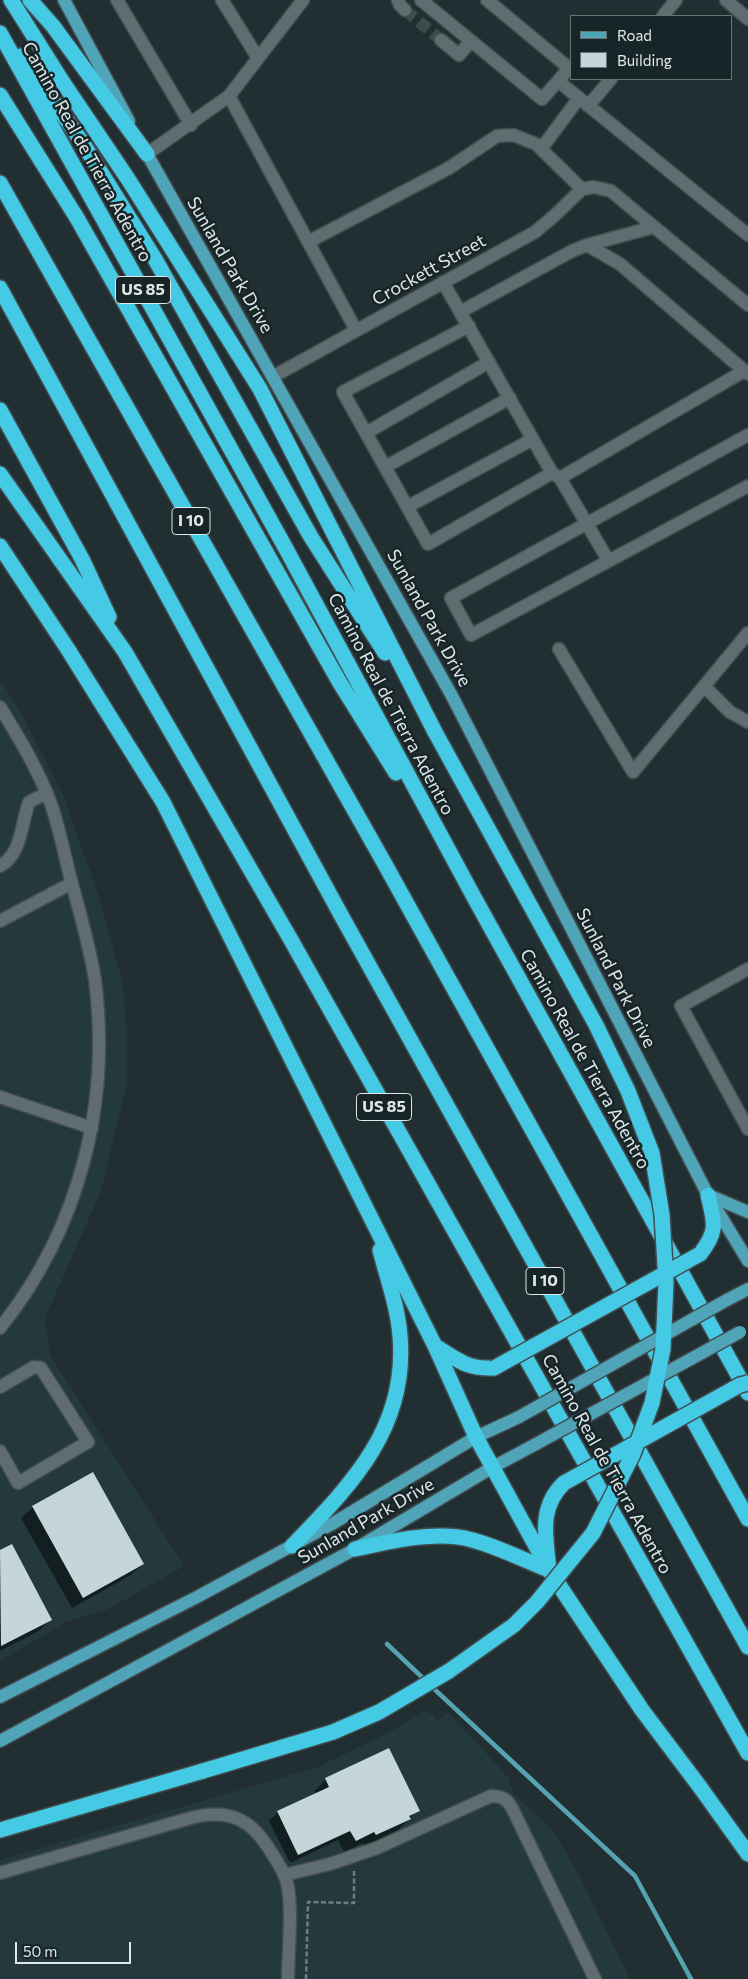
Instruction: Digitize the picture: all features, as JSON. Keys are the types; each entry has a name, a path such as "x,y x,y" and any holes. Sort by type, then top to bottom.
{"highway":[{"path":"0,1830 333,1732 379,1712 449,1672 514,1625 537,1602 593,1533 633,1454 652,1403 663,1349 666,1283 662,1215 652,1153 628,1091 596,1025 435,732 260,389 128,179 10,0"},
{"path":"30,0 53,26 147,154"},
{"path":"0,32 26,62 82,142 155,260 311,537 435,732"},
{"name":"Camino Real de Tierra Adentro","path":"0,32 285,547 475,899 748,1393"},
{"path":"0,95 77,218 340,683 475,899"},
{"name":"I 10","path":"0,183 387,868 748,1519"},
{"name":"I 10","path":"0,288 341,915 748,1647"},
{"path":"0,410 82,559 125,652"},
{"name":"Camino Real de Tierra Adentro","path":"0,474 125,652 291,940 748,1753"},
{"path":"0,546 70,651 163,802 372,1220 476,1436 549,1570 642,1710 748,1854"},
{"path":"434,1346 460,1362 477,1368 494,1368 700,1254 709,1244 715,1226 708,1194"},
{"path":"292,1546 336,1500 363,1467 383,1430 397,1388 401,1350 399,1326 372,1220"},
{"path":"549,1570 545,1526 548,1507 554,1493 564,1484 740,1385 748,1383"},
{"path":"355,1549 412,1538 436,1536 461,1538 549,1570"}],"main road":[{"name":"Sunland Park Drive","path":"64,0 147,154 274,376 452,696 708,1194 748,1261"},
{"path":"708,1194 748,1212"},
{"name":"Sunland Park Drive","path":"0,1696 292,1546 332,1524 476,1436 519,1417 748,1289"},
{"name":"Sunland Park Drive","path":"0,1741 355,1549 493,1467 744,1330"}],"street":[{"path":"117,0 191,125"},
{"path":"222,0 258,58"},
{"path":"147,154 191,125 229,96 303,0"},
{"path":"421,0 542,99 569,68 487,0"},
{"path":"663,15 676,0"},
{"path":"726,0 748,19"},
{"path":"441,40 459,55 471,41"},
{"path":"541,149 584,102 610,80"},
{"path":"558,81 748,235"},
{"path":"229,96 356,330"},
{"path":"308,242 449,168 497,136 514,135 536,144 588,188 611,192 748,306"},
{"name":"Crockett Street","path":"274,376 535,232 588,188"},
{"path":"460,312 572,251 587,245 654,227"},
{"path":"468,326 343,392 428,544 746,373 620,264 587,245"},
{"path":"444,282 533,439 608,560"},
{"path":"366,433 489,362"},
{"path":"385,467 510,398"},
{"path":"748,435 451,598 471,635 748,486"},
{"path":"407,507 533,439"},
{"path":"559,649 634,772 748,633"},
{"path":"704,686 730,712 748,722"},
{"path":"0,707 30,757 47,793 56,818 92,964 98,1011 100,1060 92,1128 81,1174 54,1243 26,1292 0,1328"},
{"path":"0,866 7,862 16,848 29,802 47,793"},
{"path":"0,921 72,883"},
{"path":"748,969 681,1006 748,1129"},
{"path":"0,1098 92,1128"},
{"path":"0,1388 34,1366 41,1368 88,1442 18,1483 0,1451"},
{"path":"284,1875 350,1858 382,1846 491,1796 505,1799 512,1808 595,1979"},
{"path":"0,1873 194,1817 220,1814 239,1819 257,1831 265,1842 284,1875 288,1887 288,1979"}],"path":[{"path":"306,1979 308,1902 354,1903 354,1871 350,1858"}],"shaded area":[{"path":"0,680 20,711 64,797 98,894 123,984 127,1035 127,1083 101,1191 45,1318 50,1355 184,1566 108,1609 66,1622 0,1661"},
{"path":"425,1711 433,1715 437,1721 448,1712 508,1777 513,1793 555,1833 580,1877 630,1979 0,1979 0,1860 318,1767 388,1733"}],"building":[{"path":"93,1472 144,1564 83,1598 32,1506"},
{"path":"12,1544 52,1620 1,1646 0,1550"},
{"path":"389,1748 420,1811 409,1816 411,1819 376,1835 374,1832 356,1841 350,1831 298,1855 277,1811 329,1787 325,1778"}],"waterway":[{"path":"387,1644 426,1681"},
{"path":"431,1686 635,1876 691,1979"}],"tunnel":[{"path":"405,10 441,40"}]}
